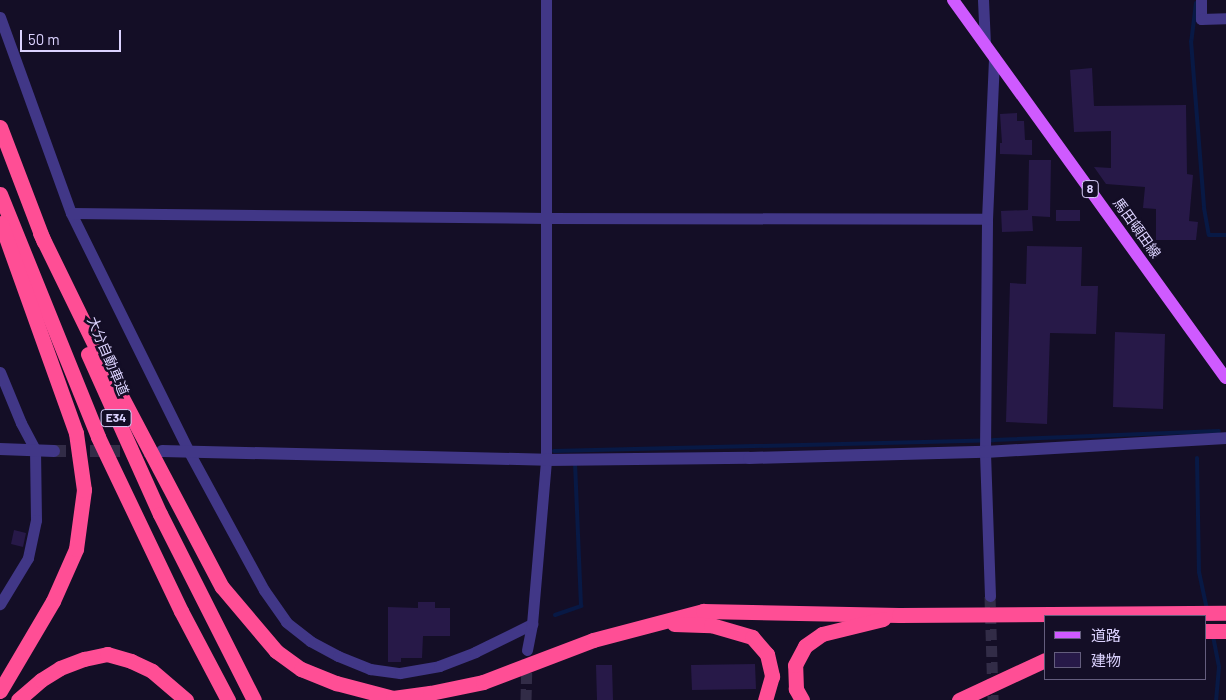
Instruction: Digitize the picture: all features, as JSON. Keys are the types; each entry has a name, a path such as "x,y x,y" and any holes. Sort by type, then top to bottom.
{"highway":[{"name":"大分自動車道","path":"0,127 85,346 160,514 254,700"},
{"name":"E34","path":"0,194 98,437 177,602 228,700"},
{"path":"0,220 76,433 84,490 76,549 53,601 0,691"},
{"path":"40,233 99,354 222,587 276,651 301,668 336,684 394,698 482,682 592,640 703,611 899,615 1226,613"},
{"path":"802,700 796,689 795,665 805,646 822,634 899,615"},
{"path":"660,623 711,625 752,636 767,654 772,676 764,700"},
{"path":"1206,631 1226,630"},
{"path":"18,700 41,680 60,668 84,658 107,654 130,661 152,671 186,700"},
{"path":"959,700 1044,660"},
{"path":"457,700 482,682"}],"main road":[{"name":"馬田頓田線","path":"953,0 1226,378"}],"street":[{"path":"527,650 532,624 546,460 546,0"},
{"path":"983,0 985,44"},
{"path":"1201,0 1201,19 1226,18"},
{"path":"0,16 71,213 189,452 264,590 286,622 310,641 338,656 370,669 400,673 439,666 475,652 532,624"},
{"path":"990,596 985,452 987,219 994,56"},
{"path":"71,213 546,218 987,219"},
{"path":"0,372 21,423 35,449 36,520 28,558 0,604"},
{"path":"162,451 546,460 749,458 985,452 1226,438"},
{"path":"0,449 54,451"}],"building":[{"path":"1092,68 1094,106 1186,105 1187,174 1193,175 1189,221 1198,222 1196,240 1156,240 1156,209 1143,208 1145,187 1106,184 1094,167 1111,168 1111,131 1074,132 1070,70"},
{"path":"1017,113 1017,121 1024,121 1025,140 1032,140 1032,155 1000,154 1000,143 1002,143 1000,114"},
{"path":"1029,160 1051,160 1050,217 1032,216 1033,231 1002,232 1001,211 1028,210"},
{"path":"1056,210 1080,210 1080,221 1056,221"},
{"path":"1027,246 1082,247 1081,286 1098,286 1096,334 1050,333 1047,424 1006,422 1010,283 1026,284"},
{"path":"1115,332 1165,334 1163,409 1113,407"},
{"path":"14,530 26,533 23,547 11,544"},
{"path":"418,602 435,602 435,608 450,608 450,636 423,636 422,658 401,658 401,662 388,662 388,607 418,608"},
{"path":"755,664 756,689 692,690 691,665"},
{"path":"596,665 612,665 613,700 597,700"}],"waterway":[{"path":"1196,3 1191,41 1204,208 1209,235 1226,235"},
{"path":"554,451 994,440 1219,431"},
{"path":"1197,458 1199,572 1207,609"},
{"path":"555,615 581,606 575,461"},
{"path":"1213,636 1219,667 1216,700"}],"tunnel":[{"path":"54,451 159,451"},
{"path":"990,596 993,700"},
{"path":"526,700 527,659"}]}
